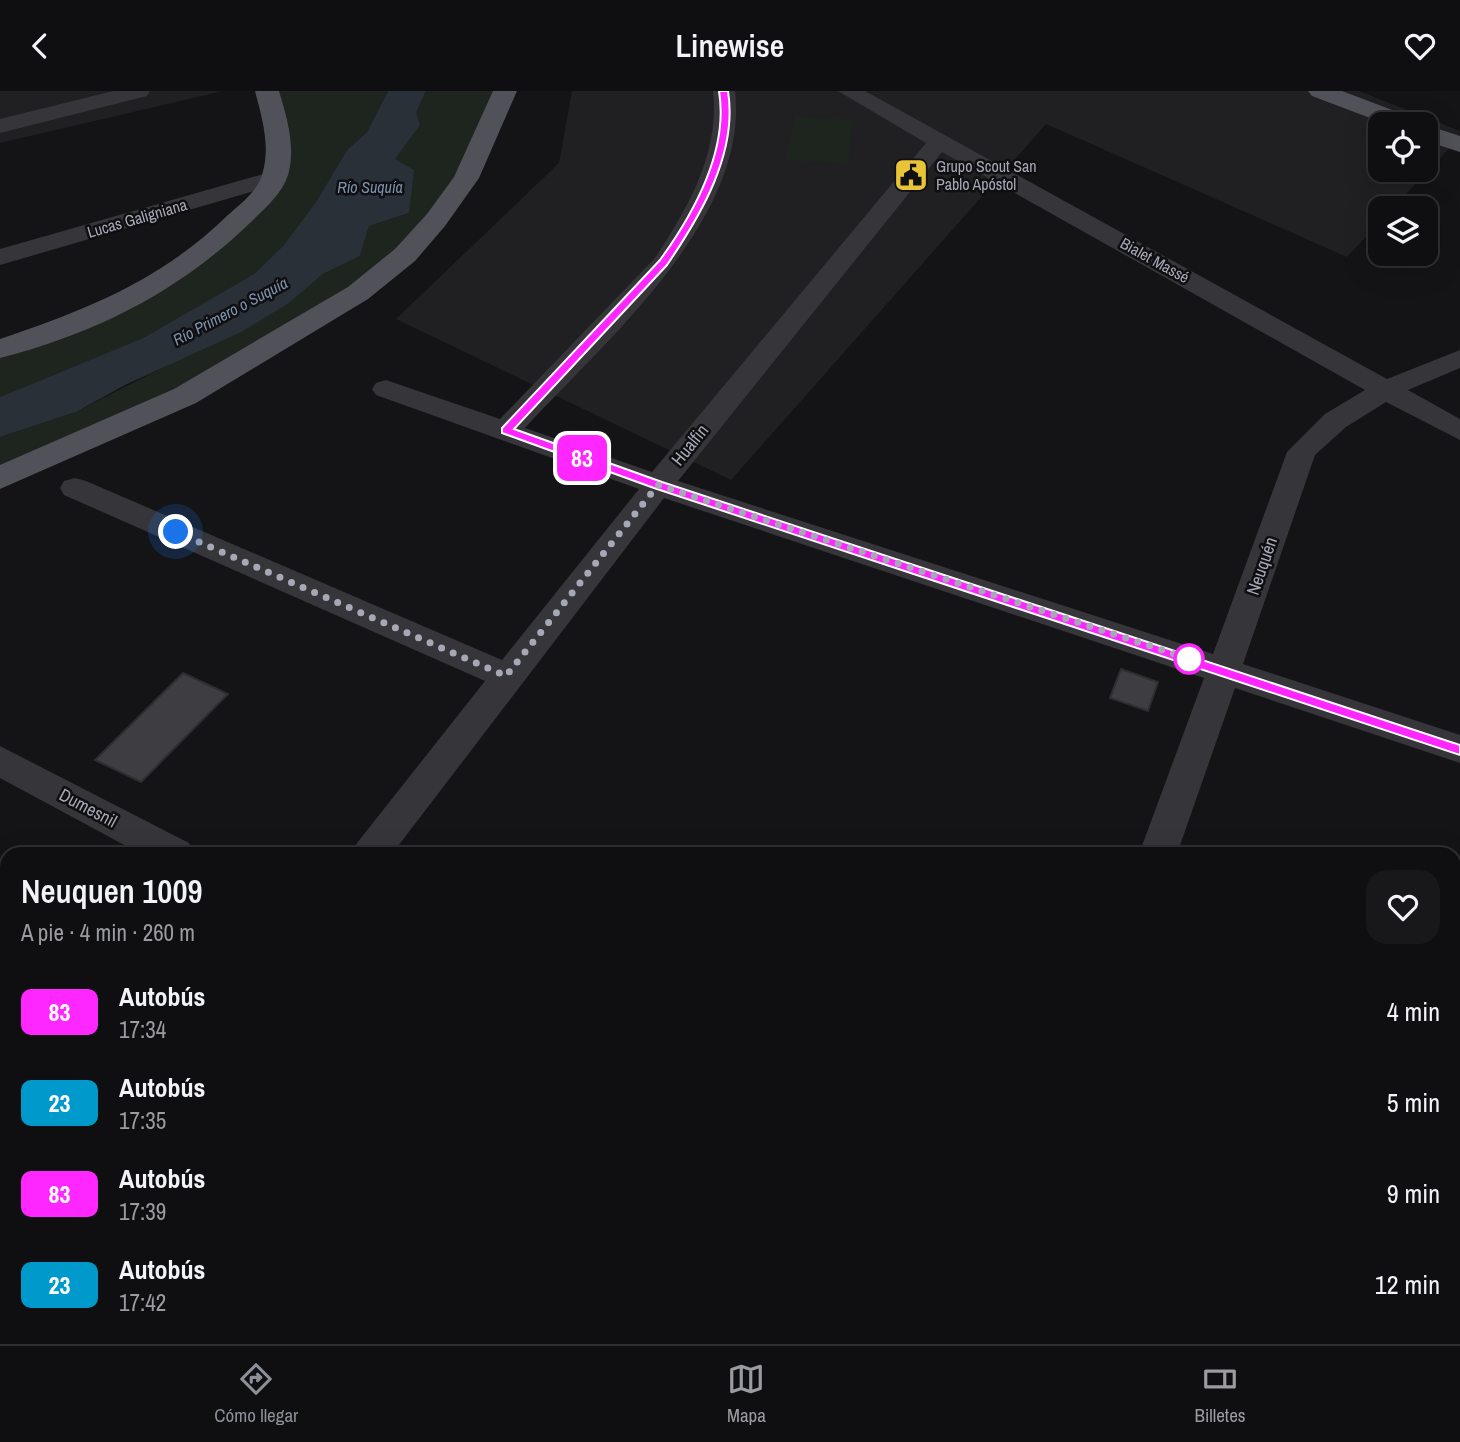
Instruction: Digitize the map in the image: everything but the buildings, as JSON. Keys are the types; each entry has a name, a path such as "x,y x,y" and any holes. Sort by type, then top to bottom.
{"main road":[{"path":"0,349 83,319 157,285 211,246 260,199 274,179 280,152 278,129 267,91"},
{"path":"0,478 65,446 185,396 358,293 405,255 436,220 466,178 505,91"},
{"path":"1320,91 1375,112"},
{"path":"1438,137 1460,145"}],"street":[{"path":"0,126 139,91"},
{"path":"506,431 664,263 683,235 712,176 724,134 728,117 724,91"},
{"name":"Bialet Massé","path":"849,91 1460,431"},
{"name":"Hualfin","path":"375,847 506,676 658,485 939,141"},
{"name":"Lucas Galigniana","path":"0,257 274,179"},
{"name":"Neuquén","path":"1161,847 1302,452 1329,425 1386,389 1460,358"},
{"path":"386,389 658,485 1460,749"},
{"path":"75,488 506,676"},
{"name":"Dumesnil","path":"0,761 164,847"}],"shaded area":[{"path":"0,91 223,91 0,143"},
{"path":"267,91 388,91 367,132 347,150 316,202 283,246 254,274 143,338 0,397 0,349 157,285 274,178"},
{"path":"426,91 505,91 436,220 324,316 0,478 0,437 76,412 289,303 323,274 360,256 369,226 409,213 394,159 420,125 415,112"},
{"path":"572,91 1359,91 1412,112 1368,112 1368,182 1418,182 1404,196 1368,196 1368,235 1347,257 1046,124 731,480 396,319 559,163"},
{"path":"794,116 853,120 848,164 786,160"},
{"path":"1438,122 1460,131 1460,137 1438,160"}],"water":[{"name":"Río Suquía","path":"388,91 426,91 416,112 420,125 395,159 414,170 409,213 369,226 360,256 323,274 289,303 241,332 125,385 76,412 0,437 0,397 143,338 254,274 283,246 316,202 347,150 367,132"}],"bus line":[{"name":"83","path":"723,91 728,117 724,134 712,176 683,235 664,263 506,431 658,485 1460,749"}],"place":[{"name":"Grupo Scout San Pablo Apóstol","path":"911,175"}],"route":[{"path":"176,532 506,676 658,485 1199,662 1189,659"}],"water label":[{"name":"Río Primero o Suquía","path":"230,311"}]}
